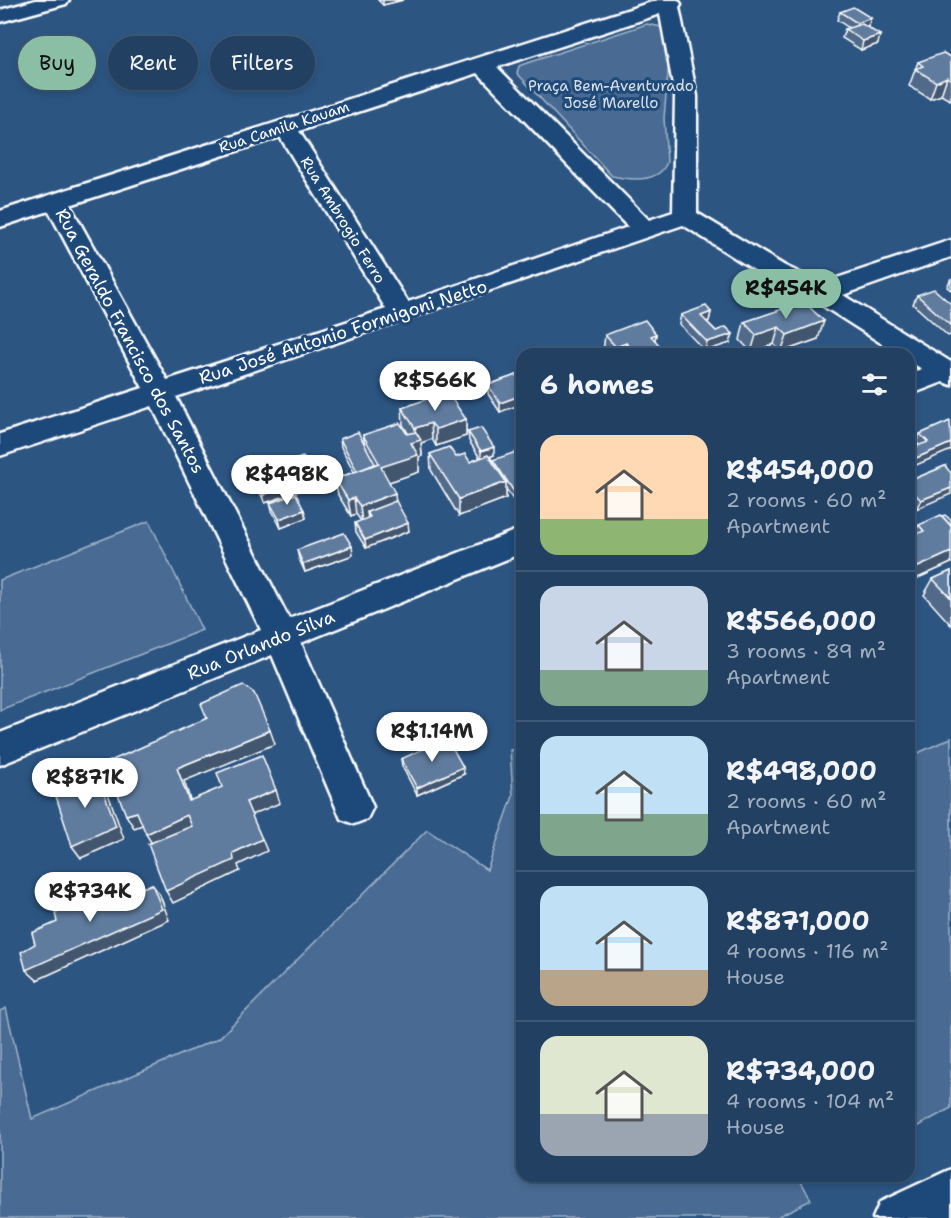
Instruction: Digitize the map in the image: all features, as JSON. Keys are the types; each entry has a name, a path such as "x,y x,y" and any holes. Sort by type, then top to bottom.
{"street":[{"path":"0,15 59,0"},
{"path":"669,2 686,96 685,216 776,272 821,293 908,348"},
{"name":"Rua Camila Kauam","path":"0,219 669,2"},
{"path":"482,64 645,230"},
{"name":"Rua Ambrogio Ferro","path":"285,127 402,313"},
{"name":"Rua Geraldo Francisco dos Santos","path":"56,201 160,393 281,637 354,807"},
{"name":"Rua José Antonio Formigoni Netto","path":"0,445 402,313 685,216"},
{"path":"821,293 951,248"},
{"path":"915,352 948,373"},
{"path":"915,383 948,373"},
{"name":"Rua Orlando Silva","path":"0,750 516,542"},
{"path":"896,1218 951,1192"}],"green space":[{"name":"Praça Bem-Aventurado José Marello","path":"647,24 666,28 671,39 664,118 667,162 658,174 651,177 627,179 612,176 517,73 519,66 524,64"},
{"path":"149,521 202,630 0,710 0,580"},
{"path":"951,738 951,1108 915,1128 915,754"},
{"path":"510,750 516,750 516,1182 801,1182 811,1200 775,1218 0,1218 0,1011 6,1008 32,1119 219,1038 427,830 487,870 513,796"}],"building":[{"path":"853,7 871,18 857,23 840,12"},
{"path":"862,24 880,35 863,41 845,29"},
{"path":"943,53 951,57 951,80 947,77 936,82 915,69 923,66 918,62"},
{"path":"934,289 951,304 951,326 917,295"},
{"path":"804,302 824,321 787,335 779,327 756,335 744,322"},
{"path":"706,306 711,312 701,316 716,331 726,327 733,334 707,342 681,315"},
{"path":"645,320 656,334 651,336 662,348 631,348 626,343 616,347 605,335"},
{"path":"516,375 516,397 500,403 488,385"},
{"path":"447,392 466,419 436,429 431,423 415,428 402,408"},
{"path":"950,421 951,443 915,458 915,447 928,442 920,434"},
{"path":"400,423 407,434 416,432 421,440 411,443 418,455 381,467 395,493 360,506 354,498 348,500 335,479 379,463 363,435"},
{"path":"481,428 494,447 481,451 468,432"},
{"path":"358,432 375,464 357,471 340,439"},
{"path":"449,447 456,457 465,454 470,462 488,455 506,482 459,499 430,454"},
{"path":"516,452 516,493 515,493 493,460"},
{"path":"303,457 314,476 263,495 254,475"},
{"path":"945,466 951,473 951,488 921,500 915,494 915,478"},
{"path":"296,494 304,510 279,519 270,503"},
{"path":"396,501 408,523 365,540 355,523 370,517 367,512"},
{"path":"941,515 951,526 951,552 915,568 915,535 924,531 919,525"},
{"path":"945,515 951,520 951,526 942,516"},
{"path":"344,533 352,546 303,564 297,550"},
{"path":"951,571 951,598 933,579"},
{"path":"243,685 254,693 270,730 177,768 189,801 222,787 217,773 262,755 276,790 246,802 262,839 233,853 234,860 166,891 148,844 192,826 187,815 146,834 137,812 126,815 106,763 207,718 201,704"},
{"path":"447,738 463,767 417,788 401,759"},
{"path":"97,772 116,826 72,846 54,790"},
{"path":"152,884 162,909 26,970 21,952 35,944 32,933 57,922 55,913 113,887 118,898"}]}
